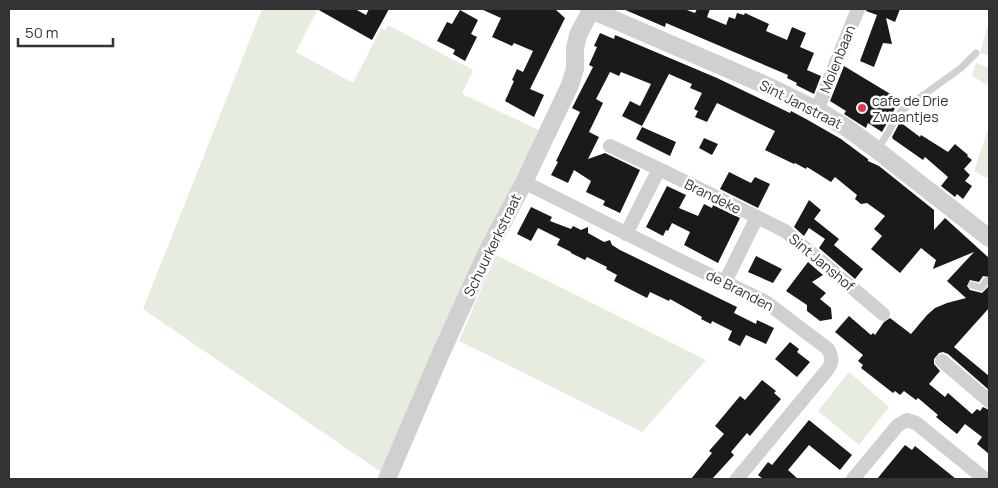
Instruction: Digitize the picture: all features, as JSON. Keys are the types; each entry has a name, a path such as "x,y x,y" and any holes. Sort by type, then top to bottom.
{"street":[{"name":"Sint Janstraat","path":"590,9 770,87 817,110 847,128 877,150 989,238"},
{"name":"Schuurkerkstraat","path":"386,479 440,353 488,250 524,182 570,86 575,70 575,48 578,35 590,9"},
{"name":"Molenbaan","path":"817,110 858,9"},
{"name":"Brandeke","path":"610,146 757,217 725,282"},
{"path":"626,234 659,169"},
{"name":"de Branden","path":"524,182 766,302 828,349 832,356 832,363 828,369 736,479"},
{"name":"Sint Janshof","path":"757,217 785,231 883,314"},
{"path":"942,361 989,401"},
{"path":"853,479 898,425 907,420 916,423 985,479"}],"lane":[{"path":"877,150 901,111 961,68 976,53"},
{"path":"972,285 980,288 986,281"}],"shaded area":[{"path":"262,9 318,9 296,52 353,83 381,28 385,30 388,25 473,70 462,94 539,130 460,291 381,472 143,309"},
{"path":"989,21 989,56 980,53"},
{"path":"976,63 989,68 989,86 972,76"},
{"path":"989,126 989,179 974,171"},
{"path":"496,255 706,360 642,432 459,341"},
{"path":"849,372 889,407 859,445 818,411"}],"building":[{"path":"317,9 355,9 366,15 369,9 389,9 372,40"},
{"path":"481,9 555,9 565,18 530,89 544,95 534,117 505,101 517,69 523,72 533,51 514,43 512,46 492,37 501,18"},
{"path":"623,9 684,9 695,13 697,9 710,9 707,17 726,25 729,17 735,19 737,13 744,15 745,13 769,24 766,31 787,40 792,27 806,33 800,47 814,53 807,70 821,76 814,94 796,85 797,83 787,78 788,75 666,23 665,27"},
{"path":"867,9 900,9 895,22 886,18 892,44 883,43 874,67 860,61 877,15 866,11"},
{"path":"460,10 478,20 471,34 477,37 465,61 453,54 455,50 437,41 447,22 452,24"},
{"path":"600,33 614,39 615,35 717,78 790,113 791,111 841,139 868,159 868,161 879,166 934,210 934,230 945,218 989,258 989,277 983,276 979,282 970,280 967,286 970,290 982,293 989,286 989,308 954,347 989,376 989,390 948,354 943,352 939,353 934,359 934,364 940,371 929,384 945,397 948,393 972,414 977,409 980,411 983,407 989,410 989,454 977,444 982,437 965,424 957,434 936,417 938,415 918,398 916,400 904,391 900,395 895,391 893,393 861,368 863,365 858,361 863,355 835,332 849,316 871,335 873,333 875,335 884,322 890,318 911,334 935,308 966,298 947,281 974,252 933,269 936,260 921,248 900,273 871,249 882,236 874,229 885,216 867,203 861,204 855,199 857,195 835,177 831,182 807,167 806,169 765,150 775,131 717,103 707,122 695,117 698,111 694,109 702,93 690,88 692,84 669,74 642,126 622,116 630,101 640,106 651,84 621,72 619,76 610,72 596,99 603,103 589,132 599,137 588,159 605,153 640,170 620,213 603,205 605,201 586,192 591,181 574,170 568,183 551,175 580,112 572,108 593,67 589,65 597,47 594,46"},
{"path":"844,66 899,101 882,132 868,123 866,128 844,114 846,111 830,101"},
{"path":"900,122 920,137 921,135 948,152 955,144 968,155 972,160 964,169 970,175 965,181 972,186 963,199 957,194 955,197 941,186 948,177 925,157 923,160 893,139 892,137"},
{"path":"642,127 676,142 670,156 636,139"},
{"path":"704,138 718,144 712,155 699,148"},
{"path":"729,172 751,183 755,177 770,184 758,208 720,189"},
{"path":"667,186 686,195 679,208 698,216 704,204 712,208 713,205 740,218 718,263 684,245 690,232 672,223 663,236 646,227"},
{"path":"809,200 821,210 814,219 839,239 834,245 863,269 855,279 819,248 825,239 809,228 804,236 794,227"},
{"path":"531,207 552,217 550,221 571,229 573,226 581,230 588,227 588,233 604,242 610,240 612,245 620,250 737,307 734,313 756,324 757,320 774,328 766,344 746,335 740,346 728,340 732,331 712,321 711,324 701,319 702,317 670,299 669,301 650,292 647,298 614,281 617,275 606,269 607,267 587,257 585,260 571,253 557,245 560,239 538,228 531,241 517,234"},
{"path":"756,256 782,269 773,283 748,272"},
{"path":"808,262 823,275 812,282 826,293 820,299 831,308 832,319 820,321 807,311 807,305 786,291"},
{"path":"790,342 799,349 797,352 810,362 797,377 775,359"},
{"path":"762,380 776,391 774,393 781,399 750,436 747,433 731,452 734,455 712,479 691,479 712,453 709,451 724,434 715,426 740,396 745,400"},
{"path":"809,420 852,455 840,470 809,445 788,470 798,479 763,479 758,475 768,462 772,465"},
{"path":"905,445 912,450 915,446 956,479 877,479"}],"place":[{"name":"cafe de Drie Zwaantjes","path":"862,108"}]}
